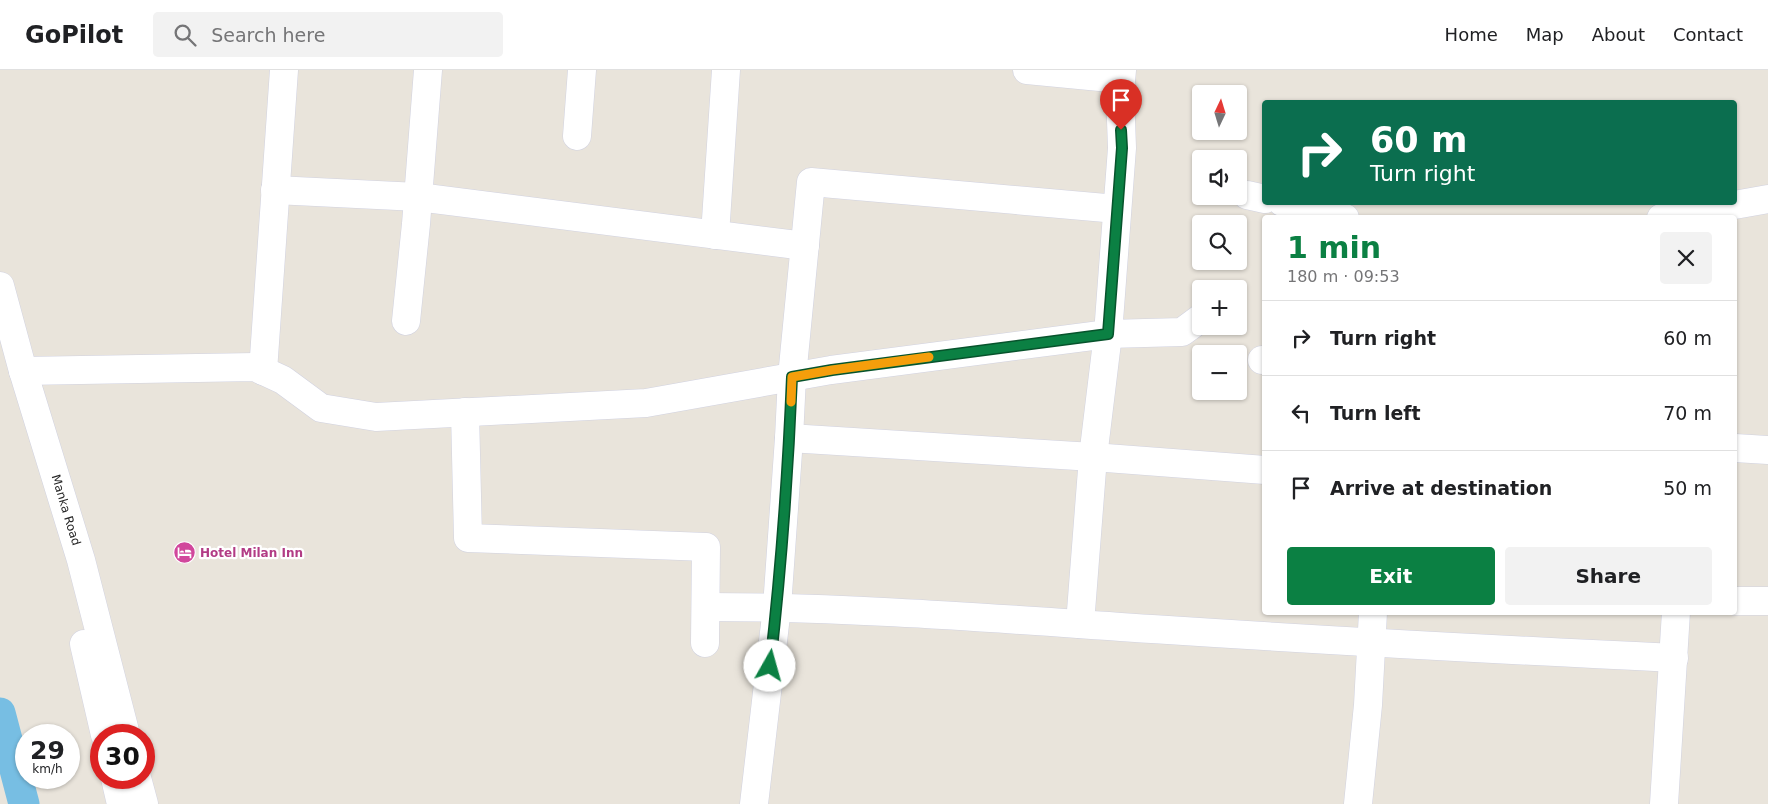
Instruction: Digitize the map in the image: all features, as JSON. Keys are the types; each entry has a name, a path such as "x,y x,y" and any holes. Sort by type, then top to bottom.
{"street":[{"path":"263,371 284,70"},
{"path":"406,321 428,70"},
{"path":"577,136 582,70"},
{"path":"715,235 726,70"},
{"path":"1027,70 1122,74 1122,148 1108,334 1093,457 1080,624"},
{"path":"754,804 777,607 792,377 811,182 1117,209"},
{"path":"276,190 418,196 805,246"},
{"path":"1737,205 1768,199"},
{"path":"1296,205 1338,215"},
{"path":"1678,215 1734,205"},
{"name":"Manka Road","path":"0,286 23,371 86,579 123,724"},
{"path":"23,371 255,367 283,380 321,408 376,417 646,403 841,369 1108,334 1182,332 1192,325"},
{"path":"465,412 468,538 706,547 706,643"},
{"path":"789,438 1262,470"},
{"path":"1737,448 1768,450"},
{"path":"86,579 74,602 102,724"},
{"path":"1737,601 1768,601"},
{"path":"706,607 777,607 1372,643 1674,658"},
{"path":"1358,804 1368,705 1373,615"},
{"path":"1664,804 1676,615"},
{"path":"118,789 121,804"},
{"path":"140,789 144,804"}],"waterway":[{"path":"0,713 24,804"}],"slow traffic":[{"path":"791,402 792,377 929,357"}],"place":[{"name":"Hotel Milan Inn","path":"184,553"}],"route":[{"path":"770,666 777,607 792,377 832,370 1108,334 1122,148 1121,130"}]}
